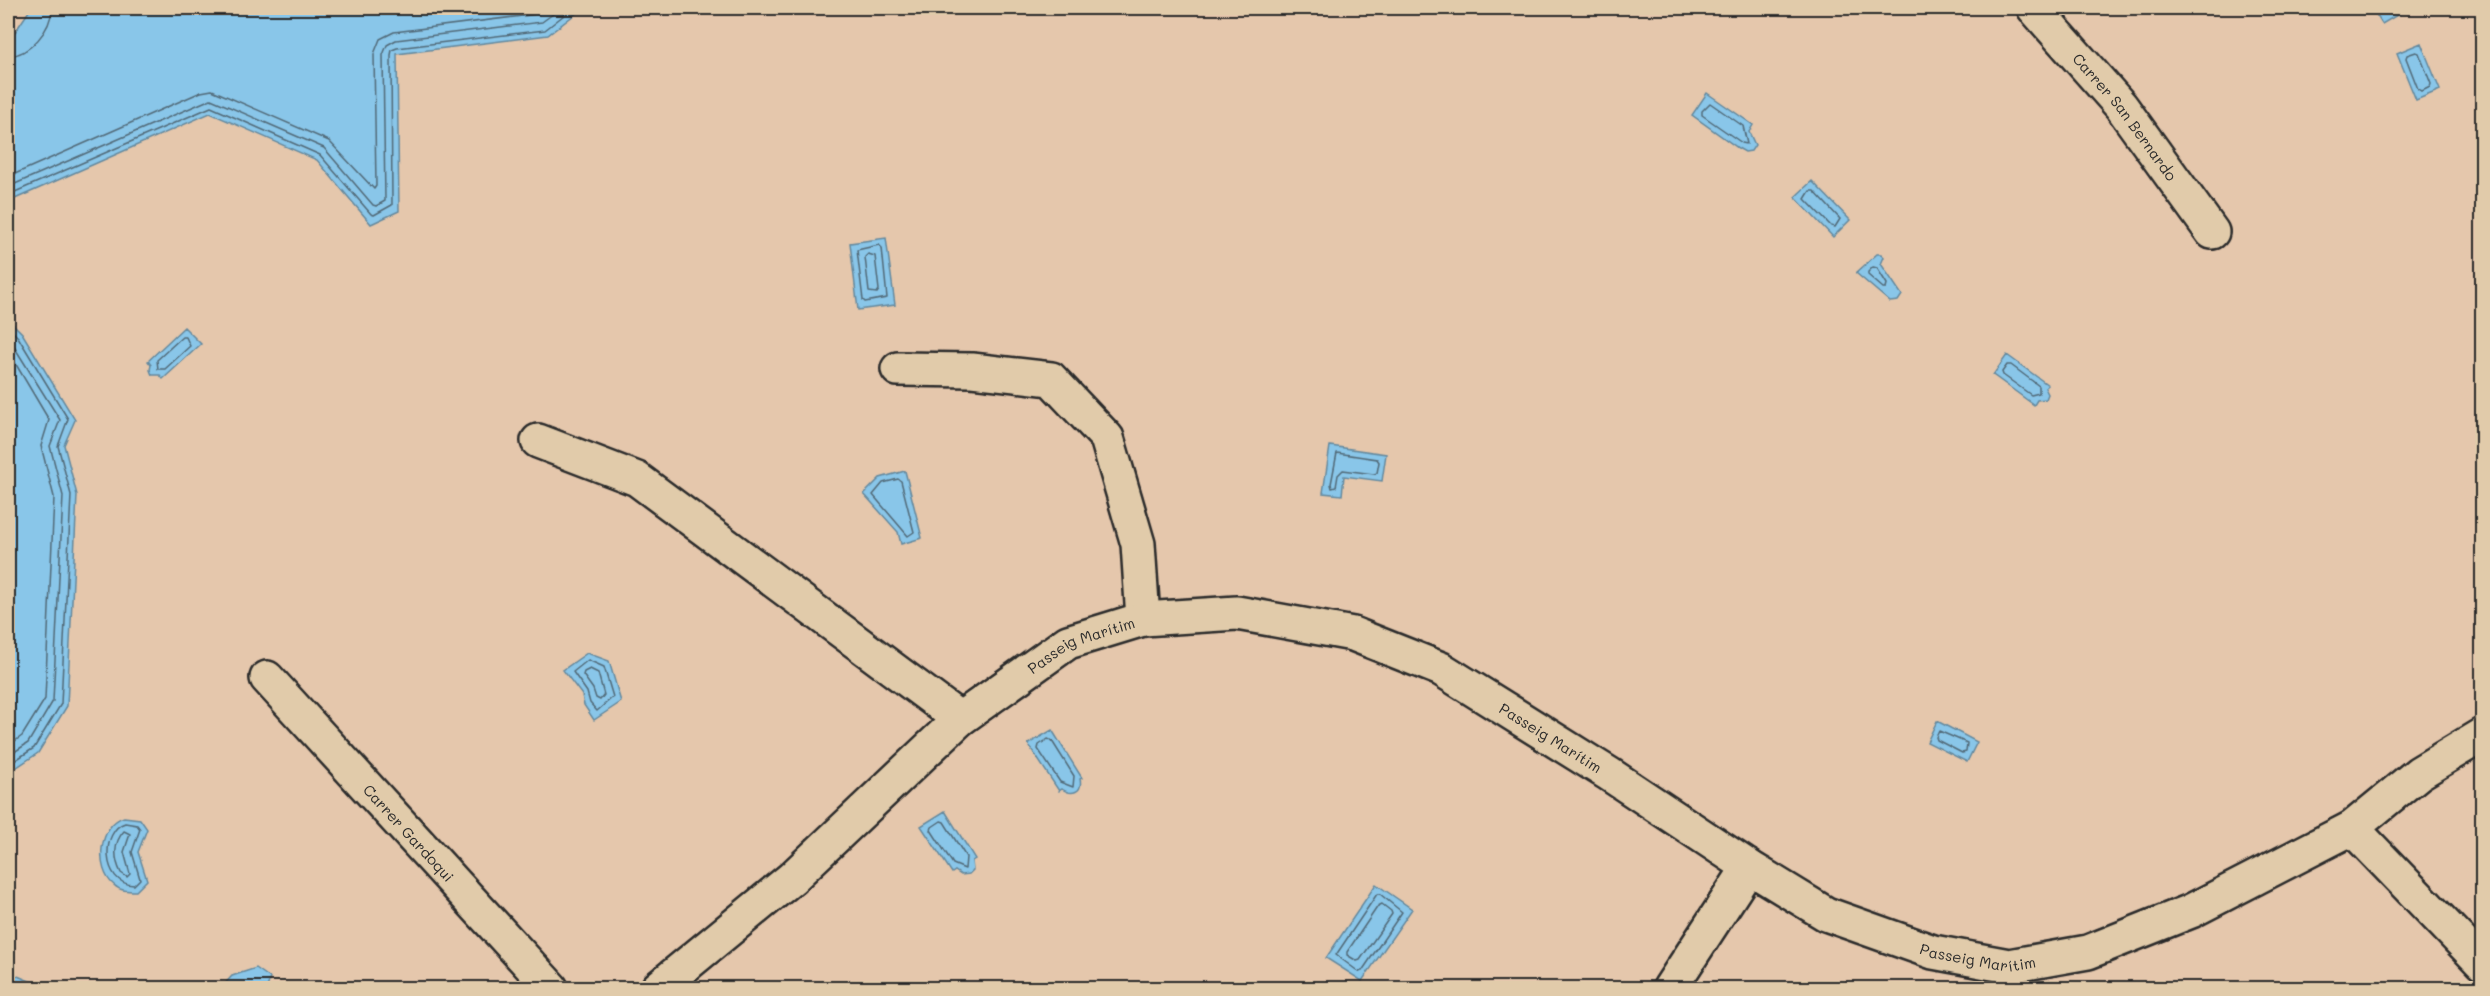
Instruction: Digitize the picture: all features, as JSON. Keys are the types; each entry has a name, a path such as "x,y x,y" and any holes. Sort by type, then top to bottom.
{"street":[{"name":"Carrer San Bernardo","path":"2034,8 2121,106 2212,232"},
{"path":"898,369 972,370 1050,380 1107,438 1137,543 1143,619"},
{"path":"538,441 637,479 960,718"},
{"name":"Passeig Marítim","path":"658,988 792,878 960,718 1068,642 1143,619 1237,613 1353,634 1441,669 1826,914 1933,952 2009,966 2088,952 2180,915 2352,828 2419,773 2482,735"},
{"name":"Carrer Gardoqui","path":"267,678 551,988"},
{"path":"2352,828 2482,963"},
{"path":"1670,988 1749,867"}],"water":[{"path":"31,8 583,8 548,35 397,54 399,211 371,224 317,160 210,113 8,202 8,34 15,32"},
{"path":"2372,8 2402,8 2404,11 2382,24"},
{"path":"2421,43 2440,90 2416,100 2397,53"},
{"path":"1707,93 1753,125 1749,132 1755,145 1751,151 1745,152 1738,148 1692,115"},
{"path":"1812,181 1850,220 1833,237 1795,197"},
{"path":"886,238 895,305 858,310 850,243"},
{"path":"1877,254 1884,257 1881,264 1902,295 1898,301 1890,302 1856,273"},
{"path":"8,319 22,333 75,420 64,445 77,495 67,706 38,753 8,773"},
{"path":"184,327 201,344 163,379 160,375 152,375 148,361"},
{"path":"2007,355 2048,385 2045,388 2048,394 2046,399 2037,400 2034,405 1993,375"},
{"path":"1330,446 1386,454 1382,481 1344,476 1342,495 1323,493"},
{"path":"905,471 922,538 901,544 898,532 864,494 880,478"},
{"path":"587,653 609,661 621,702 594,720 584,705 582,695 563,670"},
{"path":"1937,721 1977,742 1967,762 1927,742"},
{"path":"1052,730 1082,778 1076,792 1062,789 1059,791 1028,744"},
{"path":"945,811 975,859 972,861 973,870 969,874 961,875 955,871 952,873 921,826"},
{"path":"124,817 140,819 147,829 138,852 147,880 136,891 121,890 116,887 108,878 102,858 102,848 109,828"},
{"path":"1376,884 1412,909 1362,981 1326,958"},
{"path":"256,968 270,978 267,988 221,988 232,976"},
{"path":"8,972 44,987 46,988 8,988"}]}
